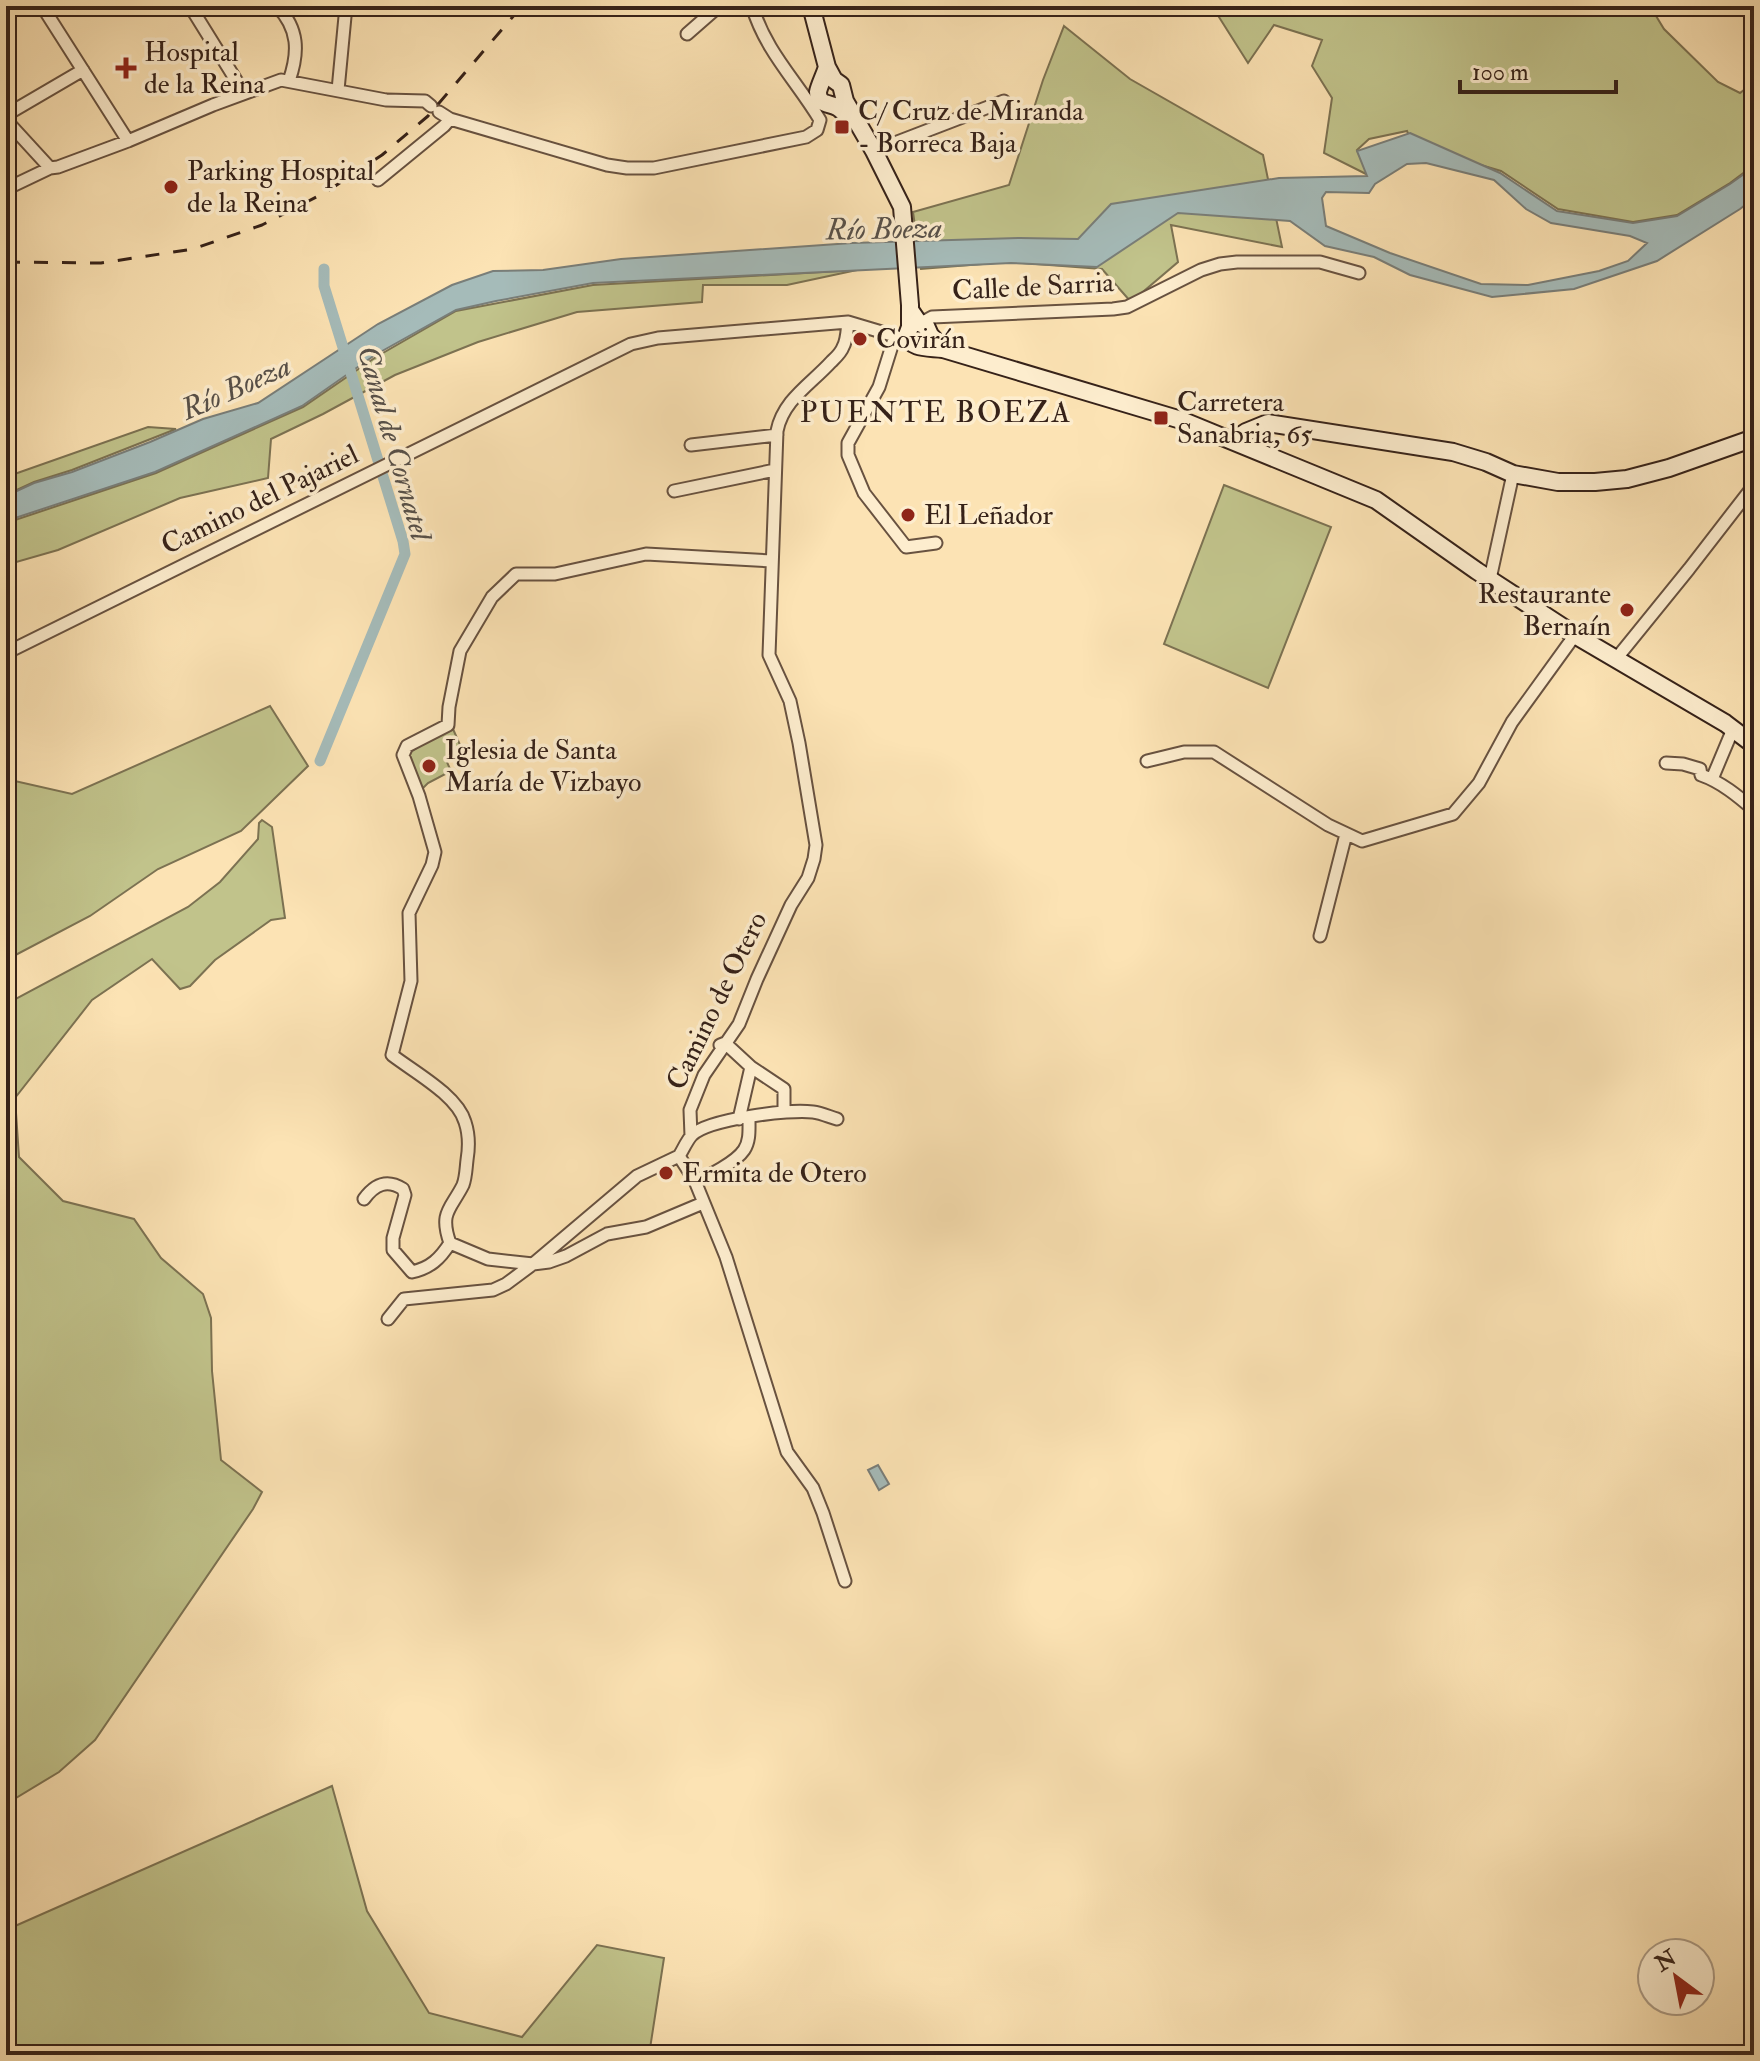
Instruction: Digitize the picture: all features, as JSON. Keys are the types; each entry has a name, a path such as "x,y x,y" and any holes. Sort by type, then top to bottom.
{"street":[{"path":"42,6 128,141"},
{"path":"190,6 244,93"},
{"path":"277,6 294,30 295,56 289,81"},
{"path":"338,90 346,6"},
{"path":"687,34 719,6"},
{"path":"752,6 777,60 821,83"},
{"path":"811,6 818,31 821,83 818,95 821,101 860,127 902,207 917,327 848,443 848,455 864,493 906,547 936,543"},
{"path":"50,168 6,118 83,70"},
{"path":"6,189 50,168 128,141 273,82 289,81 392,101 425,101 440,112 607,165 627,168 654,168 806,137 817,130 831,105"},
{"path":"874,151 1004,101"},
{"path":"378,180 444,126 440,112"},
{"name":"Calle de Sarria","path":"848,322 917,327 1127,307 1201,270 1228,263 1320,262 1359,273"},
{"name":"Camino del Pajariel","path":"6,653 631,344 658,338 848,322"},
{"name":"Camino de Otero","path":"691,1136 690,1117 695,1095 722,1044 739,1024 791,905 808,878 814,859 816,845 810,805 790,701 769,655 777,435 780,418 791,400 843,349 848,322"},
{"path":"917,327 943,349 1181,420 1247,433 1376,500 1575,635 1733,729 1754,745"},
{"path":"1247,433 1268,423 1280,424 1453,452 1513,474 1558,482 1627,479 1669,468 1754,438"},
{"path":"691,445 777,435"},
{"path":"674,491 775,470"},
{"path":"1484,575 1513,474"},
{"path":"1616,659 1754,485"},
{"path":"703,1203 646,1227 607,1234 549,1262 533,1264 488,1259 450,1243 445,1220 464,1183 469,1146 465,1121 452,1101 392,1055 411,981 409,913 435,852 403,755 407,746 448,725 460,651 492,597 516,574 555,574 646,554 772,561"},
{"path":"1147,761 1184,752 1214,752 1328,825 1362,841 1453,814 1479,783 1512,722 1575,635"},
{"path":"1712,779 1733,729"},
{"path":"1666,763 1700,769 1701,775 1736,794 1754,810"},
{"path":"1320,936 1346,834"},
{"path":"722,1044 784,1089 784,1111"},
{"path":"695,1181 705,1178 744,1150 749,1138 747,1118 751,1067"},
{"path":"388,1319 404,1299 493,1290 506,1284 637,1176 679,1156 691,1136 703,1128 784,1111 816,1112 837,1119"},
{"path":"679,1156 695,1181 726,1257 787,1452 813,1488 845,1581"},
{"path":"364,1199 369,1192 385,1184 393,1183 403,1189 404,1203 393,1238 393,1250 412,1272 425,1269 441,1257 450,1243"}],"green space":[{"path":"1212,6 1314,6 1336,13 1359,6 1650,6 1664,29 1718,82 1740,93 1754,82 1754,165 1677,215 1633,222 1558,209 1501,171 1413,145 1407,131 1369,139 1357,150 1368,175 1324,153 1332,98 1312,66 1322,40 1274,25 1248,63"},
{"path":"1064,26 1130,79 1263,155 1282,247 1171,225 1178,262 1131,302 1102,269 1008,262 921,269 913,212 1009,185"},
{"path":"857,270 787,285 703,285 702,302 577,312 478,342 395,375 271,439 268,478 180,498 58,550 6,565 6,523 156,473 303,407 376,357 456,311 593,285"},
{"path":"148,427 176,429 6,495 6,477"},
{"path":"1224,485 1331,527 1268,688 1164,644"},
{"path":"270,706 308,766 241,831 158,869 90,916 6,960 6,779 72,794"},
{"path":"453,729 464,754 446,760 451,771 422,789 405,756"},
{"path":"262,820 272,827 285,918 271,920 215,960 190,986 180,989 152,959 92,1000 15,1098 19,1157 63,1201 134,1219 161,1258 203,1294 211,1318 212,1371 221,1460 262,1492 95,1740 59,1772 6,1804 6,1004 188,907 220,882 258,839"},
{"path":"332,1786 367,1911 429,2013 522,2037 597,1945 664,1958 649,2055 6,2055 6,1930"}],"water":[{"path":"1410,133 1500,173 1557,211 1633,223 1677,216 1754,167 1754,198 1657,261 1574,289 1492,297 1410,275 1374,257 1325,246 1290,221 1178,213 1097,267 1011,263 593,283 456,310 375,355 302,406 155,472 6,521 6,496 203,419 258,403 378,324 452,285 493,271 543,270 621,259 852,243 1078,239 1111,204 1279,178 1367,176 1357,151","holes":["1426,163 1494,180 1526,209 1551,223 1630,236 1647,243 1628,261 1599,271 1528,285 1481,284 1390,253 1326,226 1322,198 1326,192 1369,193 1375,184 1407,164"]},
{"path":"878,1465 889,1484 879,1490 868,1470"}],"waterway":[{"name":"Canal de Cornatel","path":"320,761 405,554 324,286 324,269"}],"railway":[{"path":"6,262 101,263 193,249 262,225 326,192 382,155 428,116 522,6"}],"place":[{"name":"Hospital de la Reina","path":"126,68"},
{"name":"C/ Cruz de Miranda - Borreca Baja","path":"842,127"},
{"name":"Parking Hospital de la Reina","path":"171,187"},
{"name":"Covirán","path":"860,339"},
{"name":"Carretera Sanabria, 65","path":"1161,418"},
{"name":"El Leñador","path":"908,515"},
{"name":"Restaurante Bernaín","path":"1627,610"},
{"name":"Iglesia de Santa María de Vizbayo","path":"429,766"},
{"name":"Ermita de Otero","path":"666,1173"}],"district":[{"name":"PUENTE BOEZA","path":"936,412"}],"water label":[{"name":"Río Boeza","path":"884,229"},
{"name":"Río Boeza","path":"236,388"}]}
